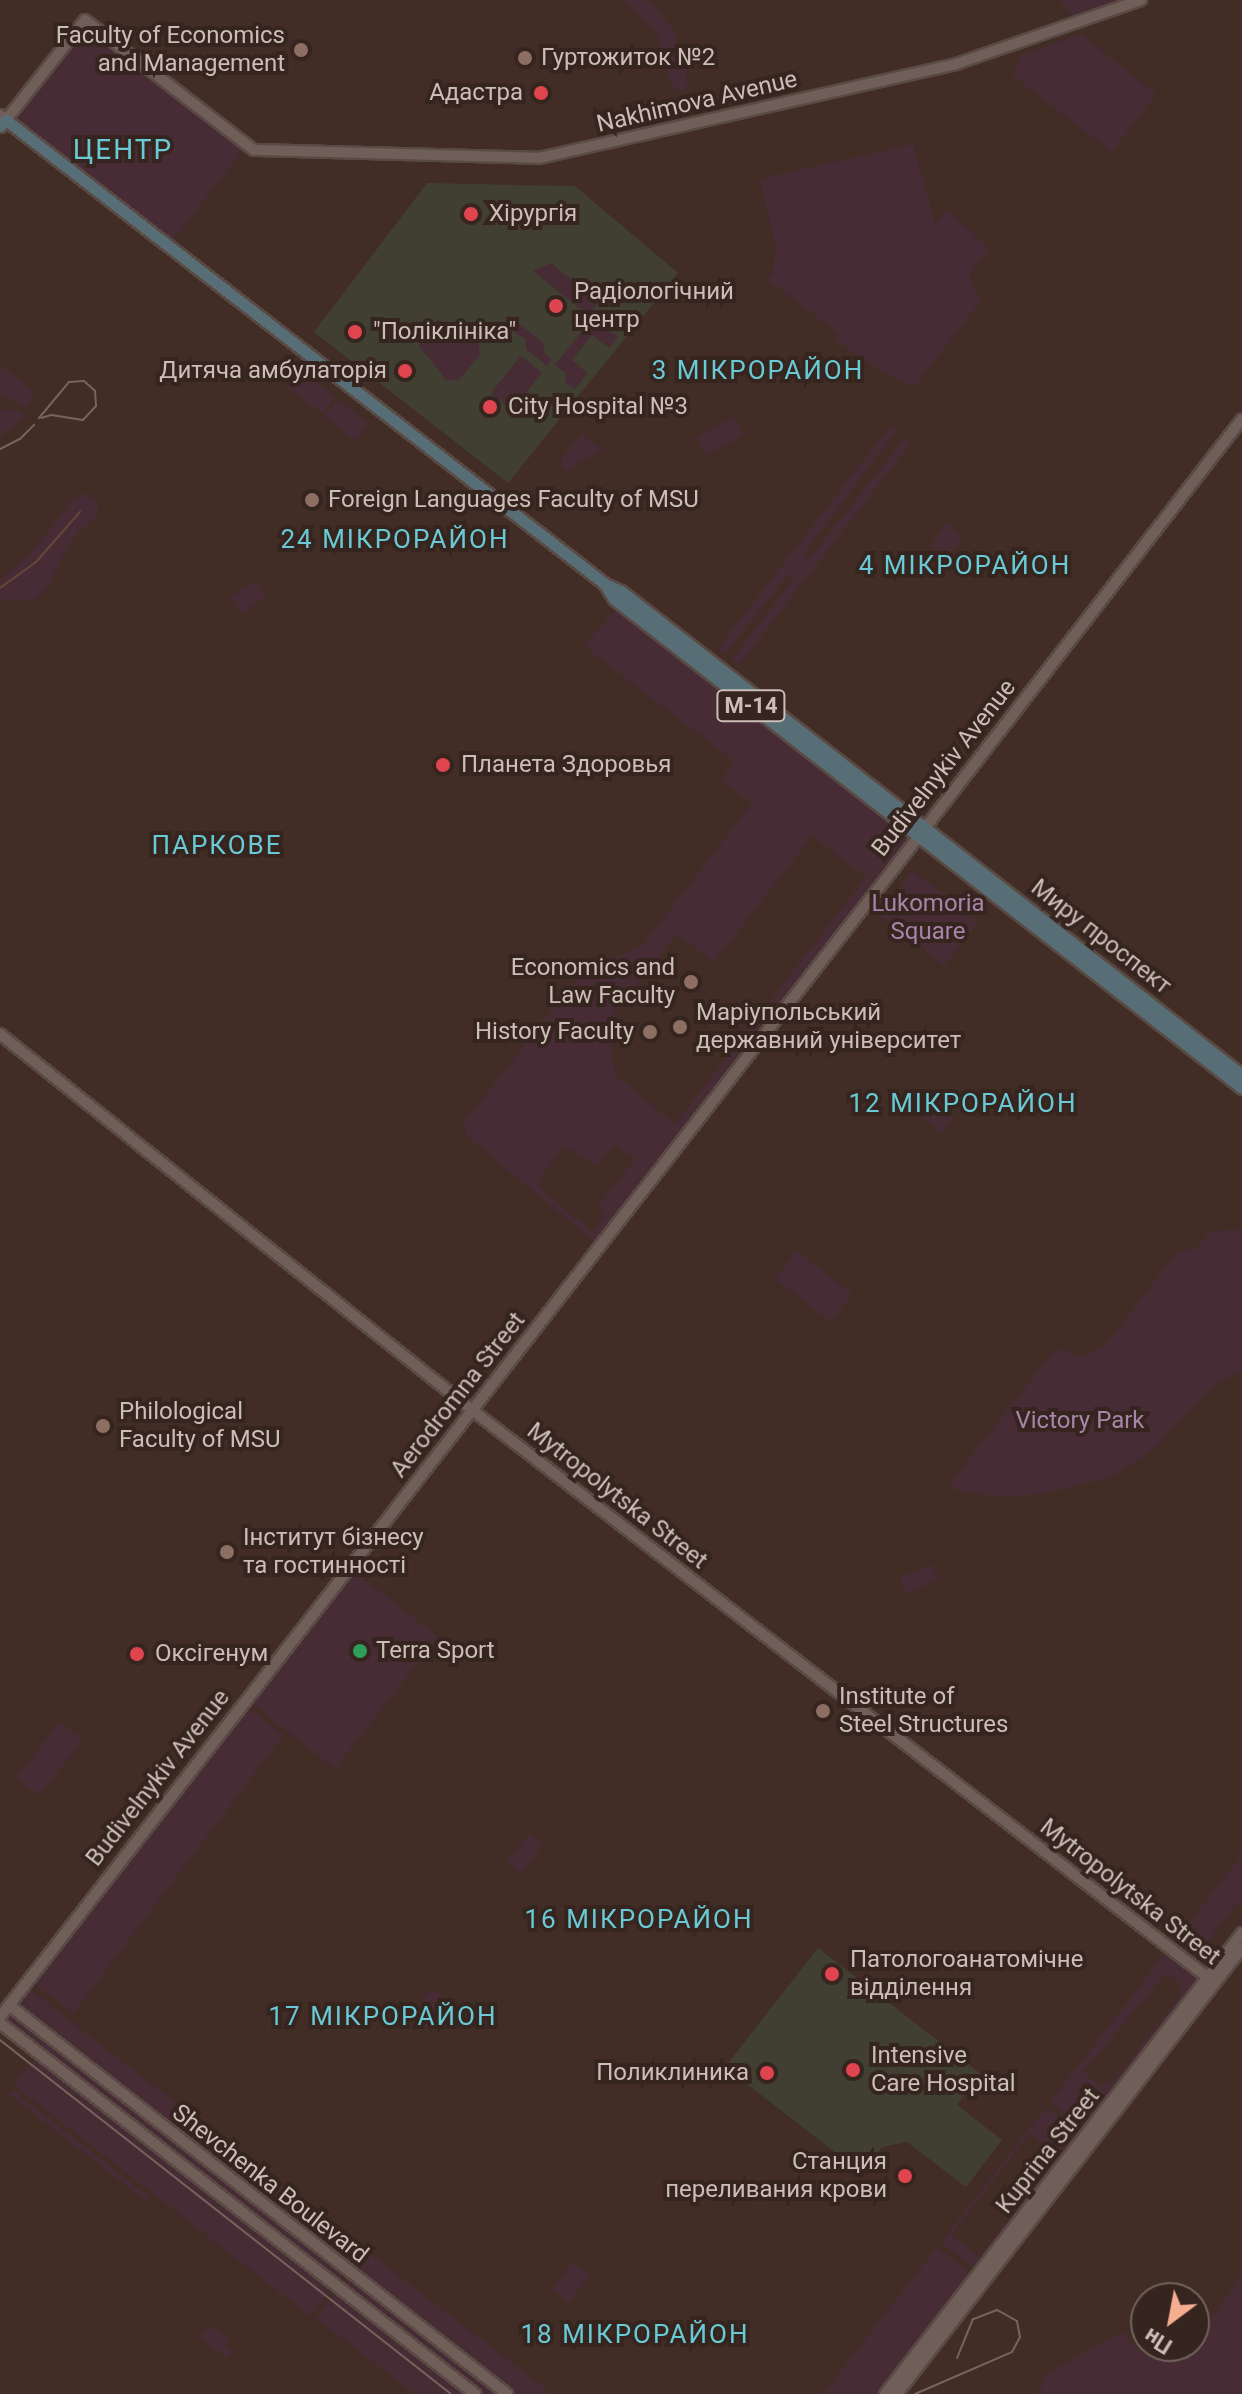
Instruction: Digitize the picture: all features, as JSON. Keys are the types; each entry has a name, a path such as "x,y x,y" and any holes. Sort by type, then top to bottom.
{"highway":[{"name":"М-14","path":"2,120 605,584 621,591 922,832 1216,1061 1242,1088"},
{"name":"М-14","path":"1216,1061 1242,1075"}],"main road":[{"name":"Nakhimova Avenue","path":"2,120 85,20 250,148 528,159 956,64 1141,0"},
{"name":"Budivelnykiv Avenue","path":"597,1248 1242,419"},
{"name":"Mytropolytska Street","path":"0,1034 472,1410 1211,1980"},
{"name":"Aerodromna Street","path":"351,1566 597,1248"},
{"name":"Budivelnykiv Avenue","path":"0,2017 351,1566"},
{"name":"Kuprina Street","path":"897,2394 981,2278 1211,1980 1242,1933"},
{"name":"Kuprina Street","path":"1211,1980 1242,1948"},
{"name":"Shevchenka Boulevard","path":"9,2005 507,2394"},
{"name":"Shevchenka Boulevard","path":"0,2023 475,2394"},
{"path":"337,2286 349,2271"},
{"name":"Kuprina Street","path":"885,2394 981,2278"}],"shaded area":[{"name":"City Hospital №3","path":"427,183 575,186 678,273 508,483 314,332"},
{"name":"Intensive Care Hospital","path":"818,1948 981,2074 957,2105 1002,2140 966,2187 907,2142 882,2147 862,2173 725,2067"}],"green space":[{"path":"623,0 647,0 674,29 688,82 684,91 672,88 659,37"},
{"path":"1059,0 1132,0 1076,19"},
{"path":"86,26 244,149 172,241 21,124 22,109"},
{"path":"1081,34 1156,94 1112,152 1012,75 1021,55"},
{"path":"913,144 935,223 947,209 989,249 969,275 980,302 914,387 882,372 836,340 838,333 767,279 773,272 776,249 760,179"},
{"path":"551,263 599,302 588,315 533,271"},
{"path":"509,315 544,344 544,353 552,359 547,366 526,349 526,340 507,326"},
{"path":"593,318 618,337 609,348 592,335 572,360 587,373 575,389 565,382 566,373 555,365"},
{"path":"438,319 455,331 461,326 478,339 480,355 459,380 446,380 419,346"},
{"path":"521,356 542,373 512,410 491,393"},
{"path":"0,364 32,391 34,395 25,407 0,393"},
{"path":"299,370 335,397 322,414 286,387"},
{"path":"338,400 369,424 356,441 325,417"},
{"path":"0,411 20,412 24,418 0,437"},
{"path":"734,417 744,436 707,455 697,437"},
{"path":"890,426 896,431 803,555 809,559 905,438 911,443 739,665 732,659 793,580 787,576 725,654 718,648"},
{"path":"582,434 602,451 564,471 561,458"},
{"path":"83,493 98,501 97,517 79,532 66,549 47,588 34,600 0,600 0,581 38,545 71,501"},
{"path":"947,523 964,536 947,558 930,545"},
{"path":"256,580 267,597 241,614 230,597"},
{"path":"618,607 915,837 597,1244 467,1136 463,1124 593,958 620,956 641,947 752,804 721,779 734,761 584,646","holes":["812,836 866,877 675,1124 615,1075 608,1021 677,933 714,962","615,1144 635,1159 598,1206 605,1216 592,1232 536,1184 564,1146 598,1166"]},
{"name":"Lukomoria Square","path":"913,871 978,922 945,965 879,914"},
{"path":"930,1095 955,1117 941,1132 916,1111"},
{"name":"Victory Park","path":"1242,1230 1242,1371 1211,1387 1154,1449 1111,1477 1043,1494 996,1497 953,1489 951,1482 1054,1351 1061,1349 1081,1357 1105,1346 1178,1251 1197,1248 1210,1231"},
{"path":"797,1251 852,1294 831,1322 775,1279"},
{"path":"931,1564 938,1580 907,1593 900,1578"},
{"path":"352,1570 438,1637 335,1769 249,1702"},
{"path":"245,1706 283,1735 73,2014 35,1985"},
{"path":"60,1722 83,1740 39,1796 16,1778"},
{"path":"529,1834 543,1845 521,1873 507,1862"},
{"path":"1242,1855 1242,1907 1237,1903 1194,1959 1208,1970 1242,1928 1206,1973 1171,1946"},
{"path":"1167,1951 1203,1978 1085,2129 1050,2102","holes":["1166,1973 1182,1985 1178,1990 1182,1993 1112,2083 1108,2080 1102,2087 1083,2072"]},
{"path":"27,1987 362,2249 348,2267 13,2005"},
{"path":"432,1988 448,2000 428,2027 412,2015"},
{"path":"10,2009 345,2271 336,2282 1,2021"},
{"path":"37,2056 333,2287 310,2316 14,2085"},
{"path":"13,2090 149,2196 145,2201 9,2095"},
{"path":"1046,2108 1081,2135 977,2270 941,2242","holes":["1030,2133 1058,2155 979,2257 951,2235"]},
{"path":"937,2247 973,2275 880,2394 823,2394"},
{"path":"367,2251 552,2394 511,2394 353,2270"},
{"path":"572,2263 589,2276 569,2302 552,2289"},
{"path":"349,2274 502,2394 479,2394 340,2286"},
{"path":"1240,2278 1242,2394 1038,2394 1049,2372 1123,2332 1130,2342 1130,2362 1210,2362 1210,2321"},
{"path":"337,2290 470,2394 414,2394 316,2318"},
{"path":"210,2325 229,2340 225,2346 232,2351 227,2358 200,2338"}],"waterway":[{"path":"0,588 36,562 80,512"}],"tram line":[{"path":"39,418 69,382 84,381 95,391 96,406 83,420 51,415 41,418"},
{"path":"0,449 20,439 34,425"},
{"path":"0,2040 451,2394"},
{"path":"915,2394 1012,2352 1020,2337 1017,2321 997,2310 973,2319 957,2358"}],"place":[{"name":"Faculty of Economics and Management","path":"301,50"},
{"name":"Гуртожиток №2","path":"525,58"},
{"name":"Адастра","path":"541,93"},
{"name":"Хірургія","path":"471,214"},
{"name":"Радіологічний центр","path":"556,306"},
{"name":"\"Поліклініка\"","path":"355,332"},
{"name":"Дитяча амбулаторія","path":"405,371"},
{"name":"City Hospital №3","path":"490,407"},
{"name":"Foreign Languages Faculty of MSU","path":"312,500"},
{"name":"Планета Здоровья","path":"443,765"},
{"name":"Economics and Law Faculty","path":"691,982"},
{"name":"Маріупольський державний університет","path":"680,1027"},
{"name":"History Faculty","path":"650,1032"},
{"name":"Philological Faculty of MSU","path":"103,1426"},
{"name":"Інститут бізнесу та гостинності","path":"227,1552"},
{"name":"Terra Sport","path":"360,1651"},
{"name":"Оксігенум","path":"137,1654"},
{"name":"Institute of Steel Structures","path":"823,1711"},
{"name":"Патологоанатомічне відділення","path":"832,1974"},
{"name":"Intensive Care Hospital","path":"853,2070"},
{"name":"Поликлиника","path":"767,2073"},
{"name":"Станция переливания крови","path":"905,2176"}],"district":[{"name":"ЦЕНТР","path":"123,150"},
{"name":"3 МІКРОРАЙОН","path":"758,371"},
{"name":"24 МІКРОРАЙОН","path":"395,540"},
{"name":"4 МІКРОРАЙОН","path":"965,566"},
{"name":"ПАРКОВЕ","path":"217,846"},
{"name":"12 МІКРОРАЙОН","path":"963,1104"},
{"name":"16 МІКРОРАЙОН","path":"639,1920"},
{"name":"17 МІКРОРАЙОН","path":"383,2017"},
{"name":"18 МІКРОРАЙОН","path":"635,2335"}]}
